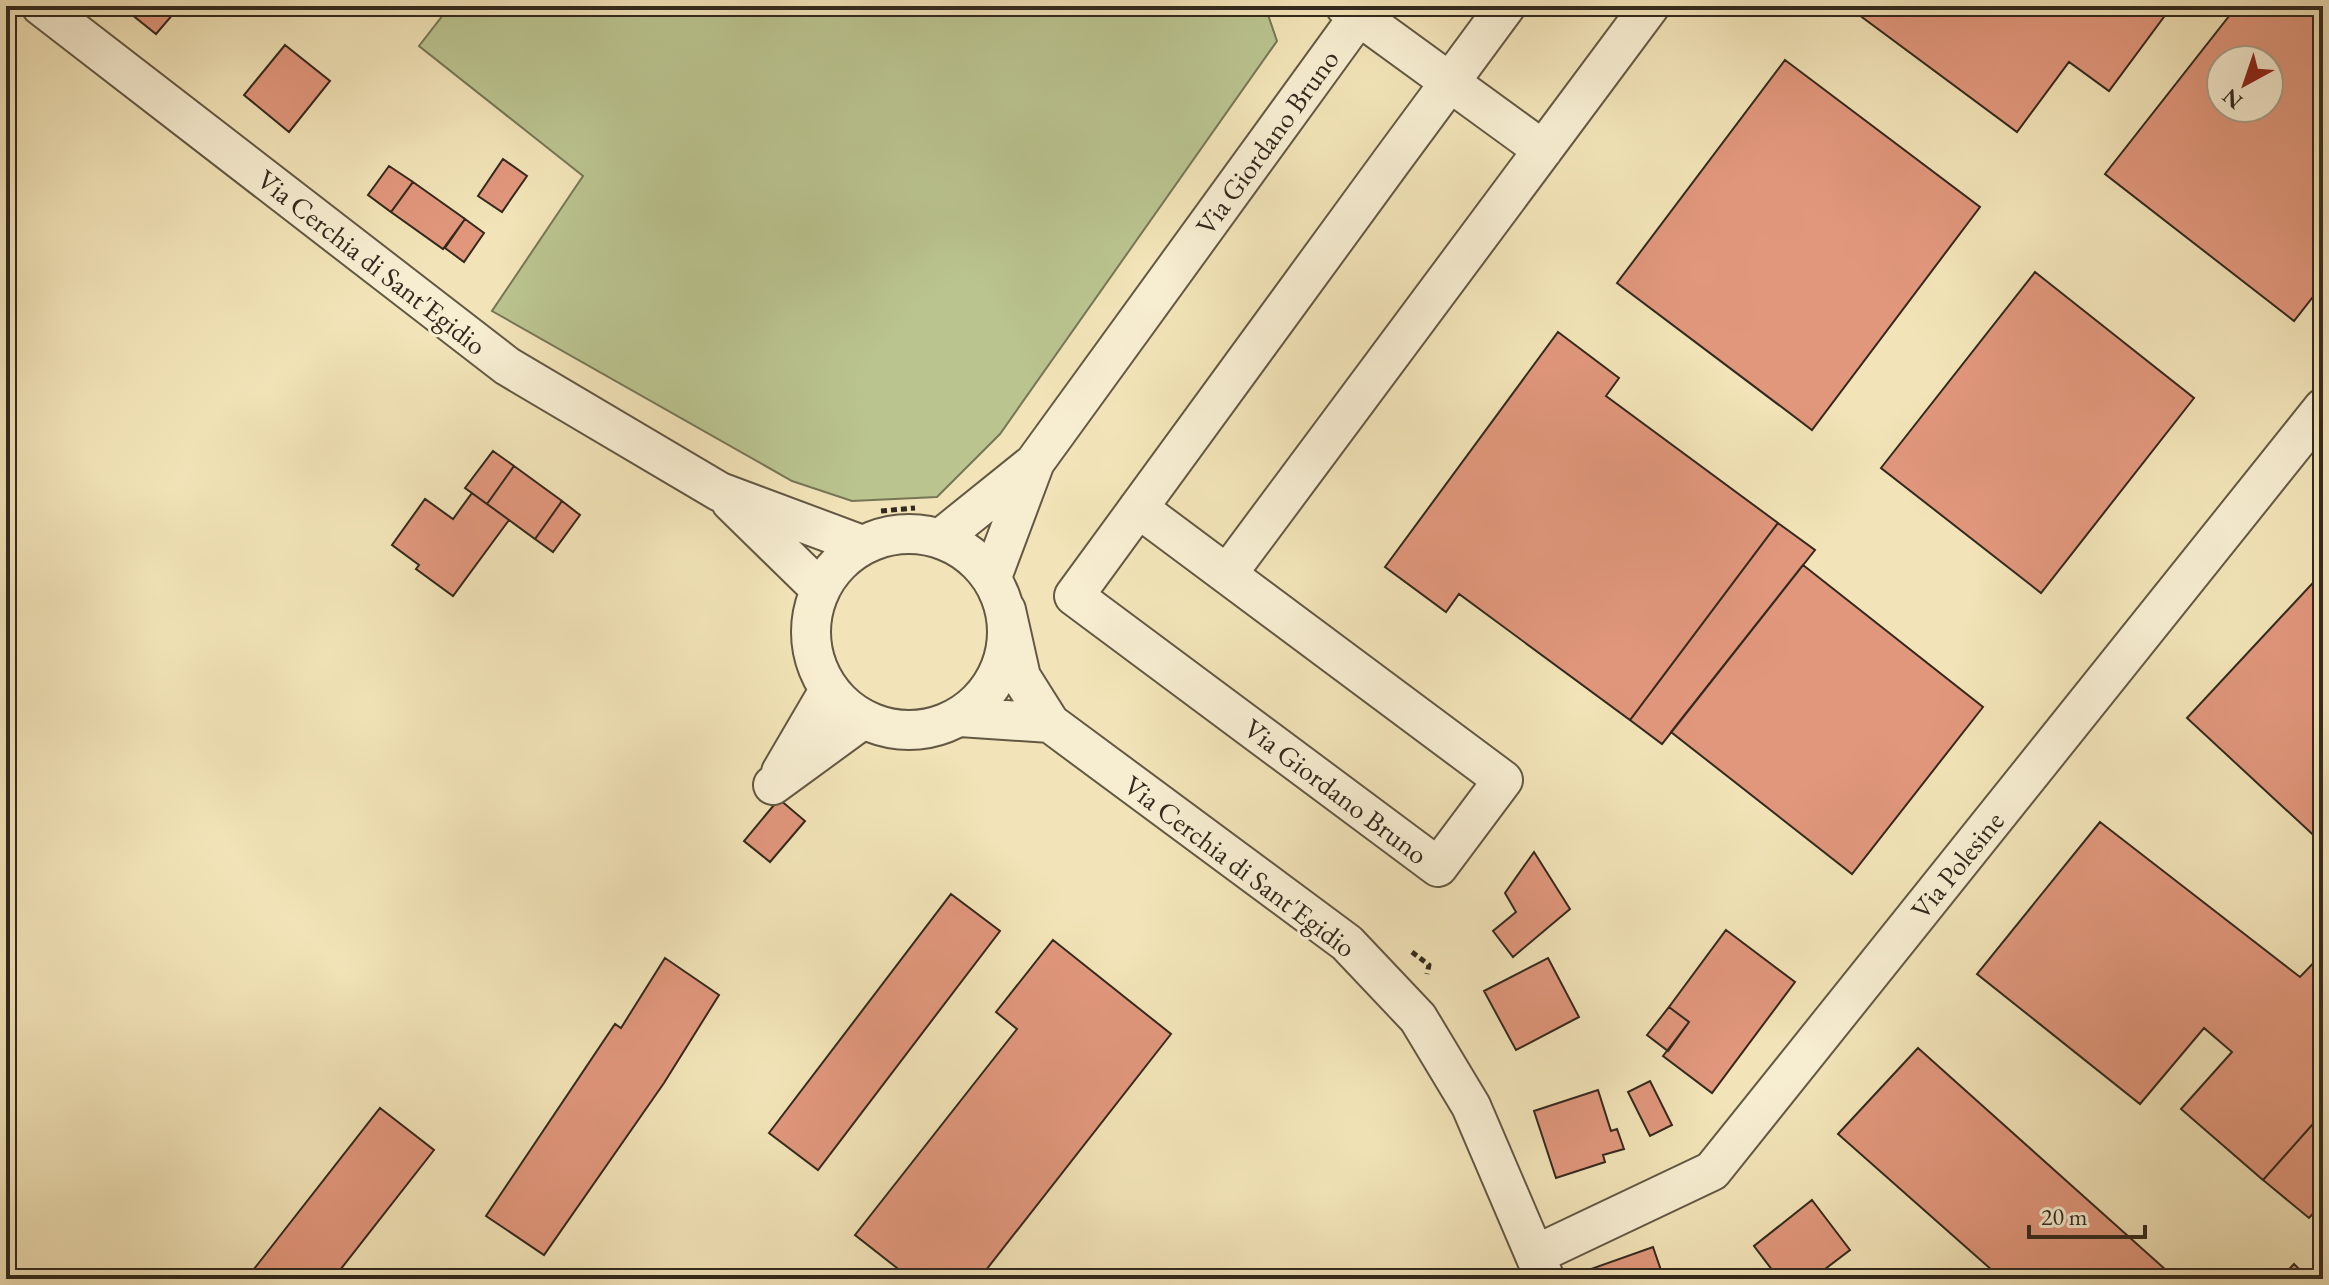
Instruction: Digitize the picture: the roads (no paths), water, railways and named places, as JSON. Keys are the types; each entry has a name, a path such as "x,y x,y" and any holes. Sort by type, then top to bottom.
{"street":[{"name":"Via Cerchia di Sant'Egidio","path":"41,6 507,366 720,492 862,545"},
{"name":"Via Giordano Bruno","path":"1138,508 1503,780 1438,867 1074,596 1138,508 1506,6"},
{"path":"1228,573 1650,6"},
{"name":"Via Giordano Bruno","path":"941,538 1035,462 1357,9 1543,150"},
{"name":"Via Polesine","path":"1541,1266 1712,1171 2323,408"},
{"name":"Via Giordano Bruno","path":"999,593 1035,462"},
{"name":"Via Cerchia di Sant'Egidio","path":"720,492 820,589"},
{"path":"914,533 941,538 969,554 999,593 1008,641 1000,671 984,698 960,717 928,730 895,730 862,720 829,690 816,667 810,641 812,615 820,589 837,563 862,545 887,535 914,533"},
{"name":"Via Cerchia di Sant'Egidio","path":"999,593 1021,677 1050,723 1347,943 1418,1018 1471,1106 1541,1266"},
{"path":"829,690 773,785 862,720"},
{"path":"960,717 1050,723"}]}
